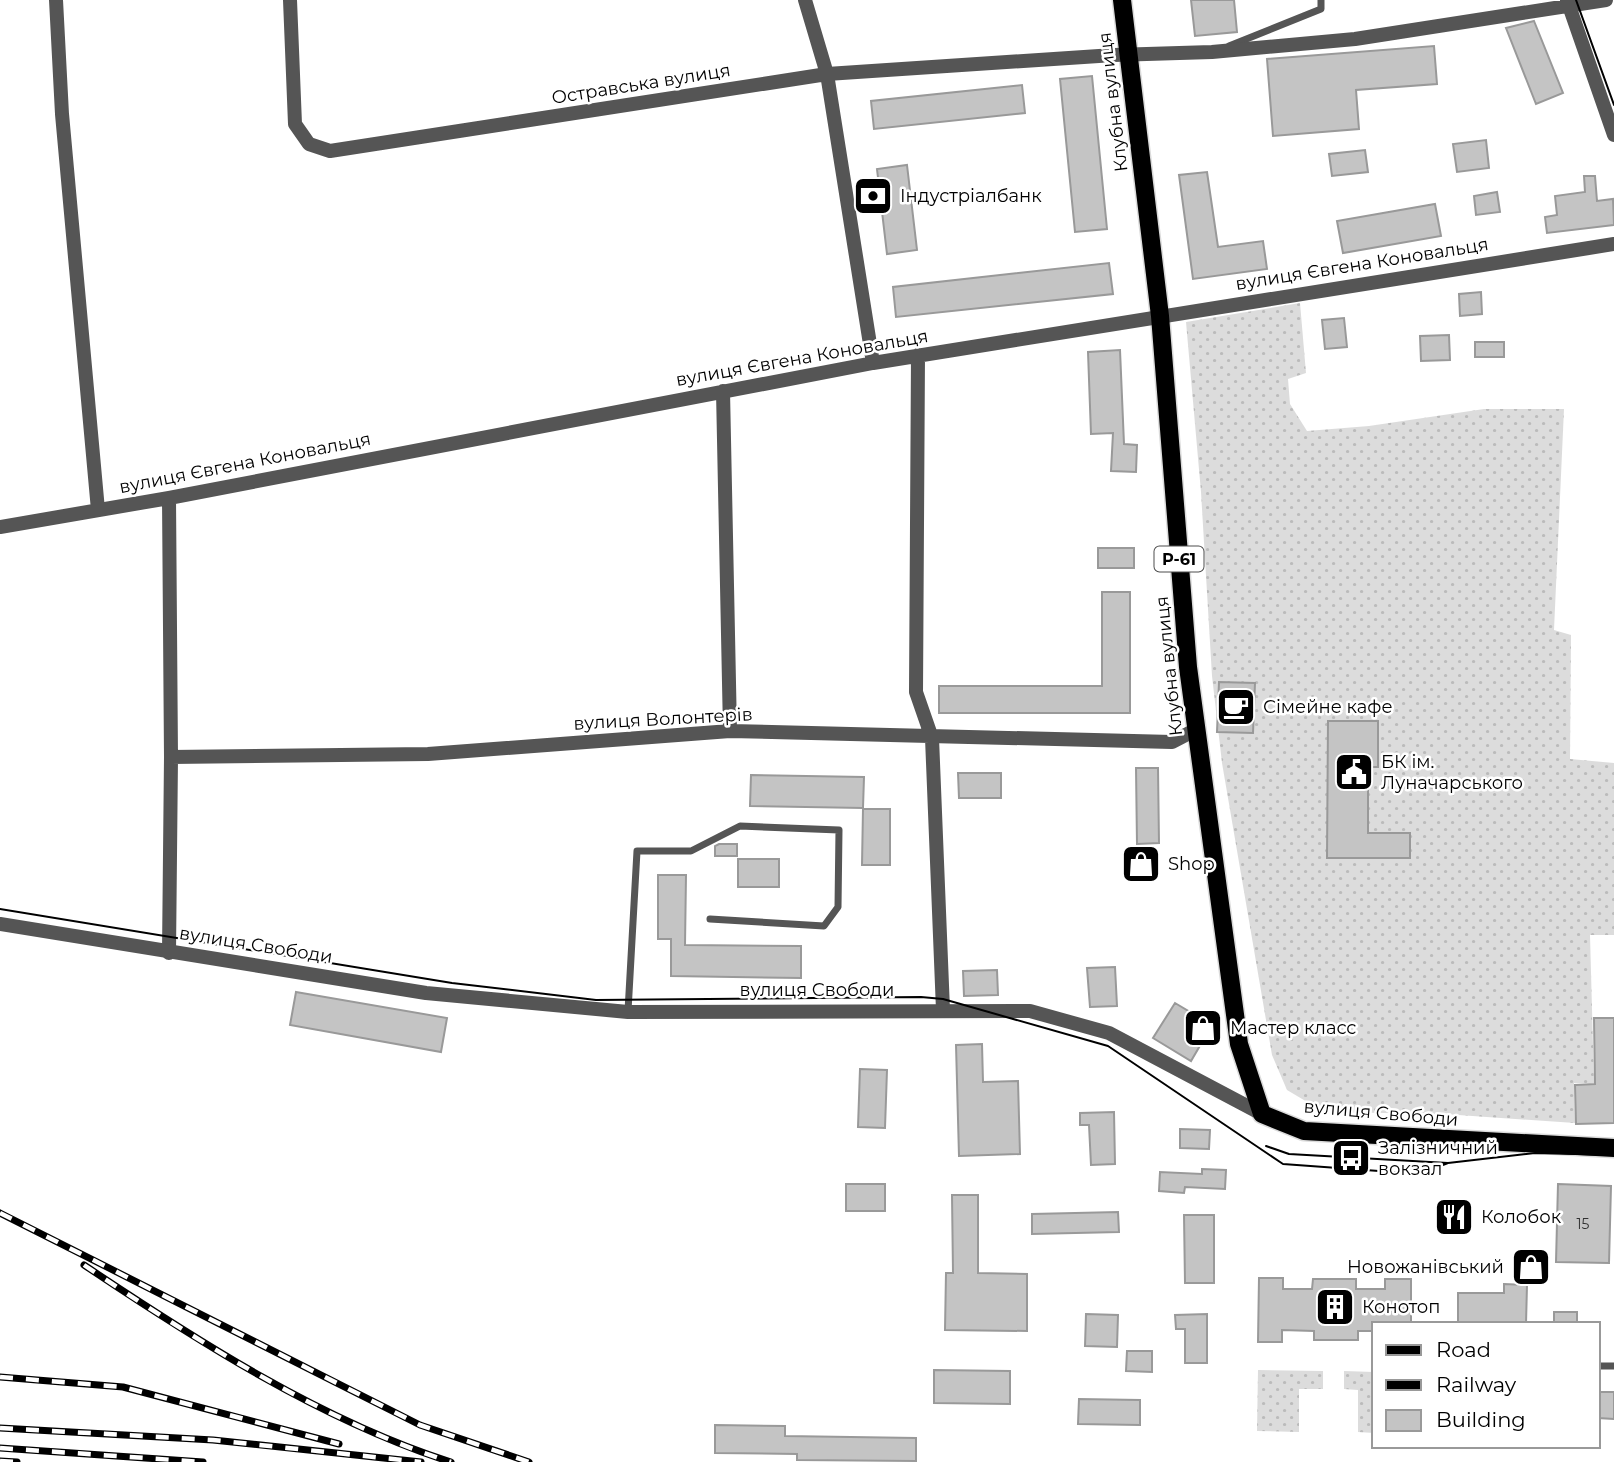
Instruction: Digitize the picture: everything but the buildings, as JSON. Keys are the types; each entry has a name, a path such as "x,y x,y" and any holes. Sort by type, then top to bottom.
{"main road":[{"name":"Клубна вулиця","path":"1122,0 1160,316 1187,653 1196,729 1239,1044 1262,1114"},
{"name":"вулиця Свободи","path":"1262,1114 1304,1130 1614,1148"}],"street":[{"path":"56,0 62,114 98,510"},
{"name":"Остравська вулиця","path":"290,0 295,124 309,144 330,151 827,74 1129,54 1212,52 1355,39 1568,3 1606,0"},
{"path":"805,0 827,74 873,363"},
{"path":"1568,3 1614,135"},
{"name":"вулиця Євгена Коновальця","path":"0,527 169,498 918,355 1614,244"},
{"path":"918,355 916,692 932,738 943,1010"},
{"path":"723,391 730,732"},
{"path":"169,498 169,953"},
{"name":"вулиця Волонтерів","path":"171,757 428,754 730,732 1172,742 1196,729"},
{"name":"вулиця Свободи","path":"0,924 426,993 628,1012 1030,1011 1108,1033 1262,1114"}],"lane":[{"path":"1212,52 1321,9 1321,0"},
{"path":"628,1012 637,851 691,850 740,826 839,831 838,907 824,926 710,919"}],"shaded area":[{"path":"1300,303 1306,373 1288,379 1290,404 1307,431 1369,426 1484,409 1564,409 1554,630 1571,635 1570,759 1614,763 1614,935 1590,935 1594,1083 1574,1083 1575,1123 1444,1114 1324,1112 1287,1090 1272,1055 1222,763 1212,676 1201,492 1186,322"},
{"path":"1258,1370 1323,1371 1323,1389 1299,1389 1299,1432 1257,1431"},
{"path":"1344,1371 1372,1372 1372,1433 1358,1432 1358,1390 1344,1389"}],"tram line":[{"path":"1576,0 1614,105"},
{"path":"0,909 452,983 596,1000 943,999 1108,1046 1283,1164 1420,1174 1448,1163"},
{"path":"1266,1146 1289,1154 1448,1163 1535,1153 1614,1155"}],"railway":[{"path":"0,1213 420,1425 529,1462"},
{"path":"84,1265 170,1322 261,1376 355,1424 451,1462"},
{"path":"0,1377 123,1387 339,1444"},
{"path":"0,1428 213,1440 421,1462"},
{"path":"0,1448 203,1462"},
{"path":"0,1461 17,1462"}],"place":[{"name":"Індустріалбанк","path":"873,196"},
{"name":"Сімейне кафе","path":"1236,707"},
{"name":"БК ім. Луначарського","path":"1354,772"},
{"name":"Shop","path":"1141,864"},
{"name":"Мастер класс","path":"1203,1028"},
{"name":"Залізничний вокзал","path":"1351,1158"},
{"name":"Колобок","path":"1454,1217"},
{"name":"Новожанівський","path":"1531,1267"},
{"name":"Конотоп","path":"1335,1307"}]}
